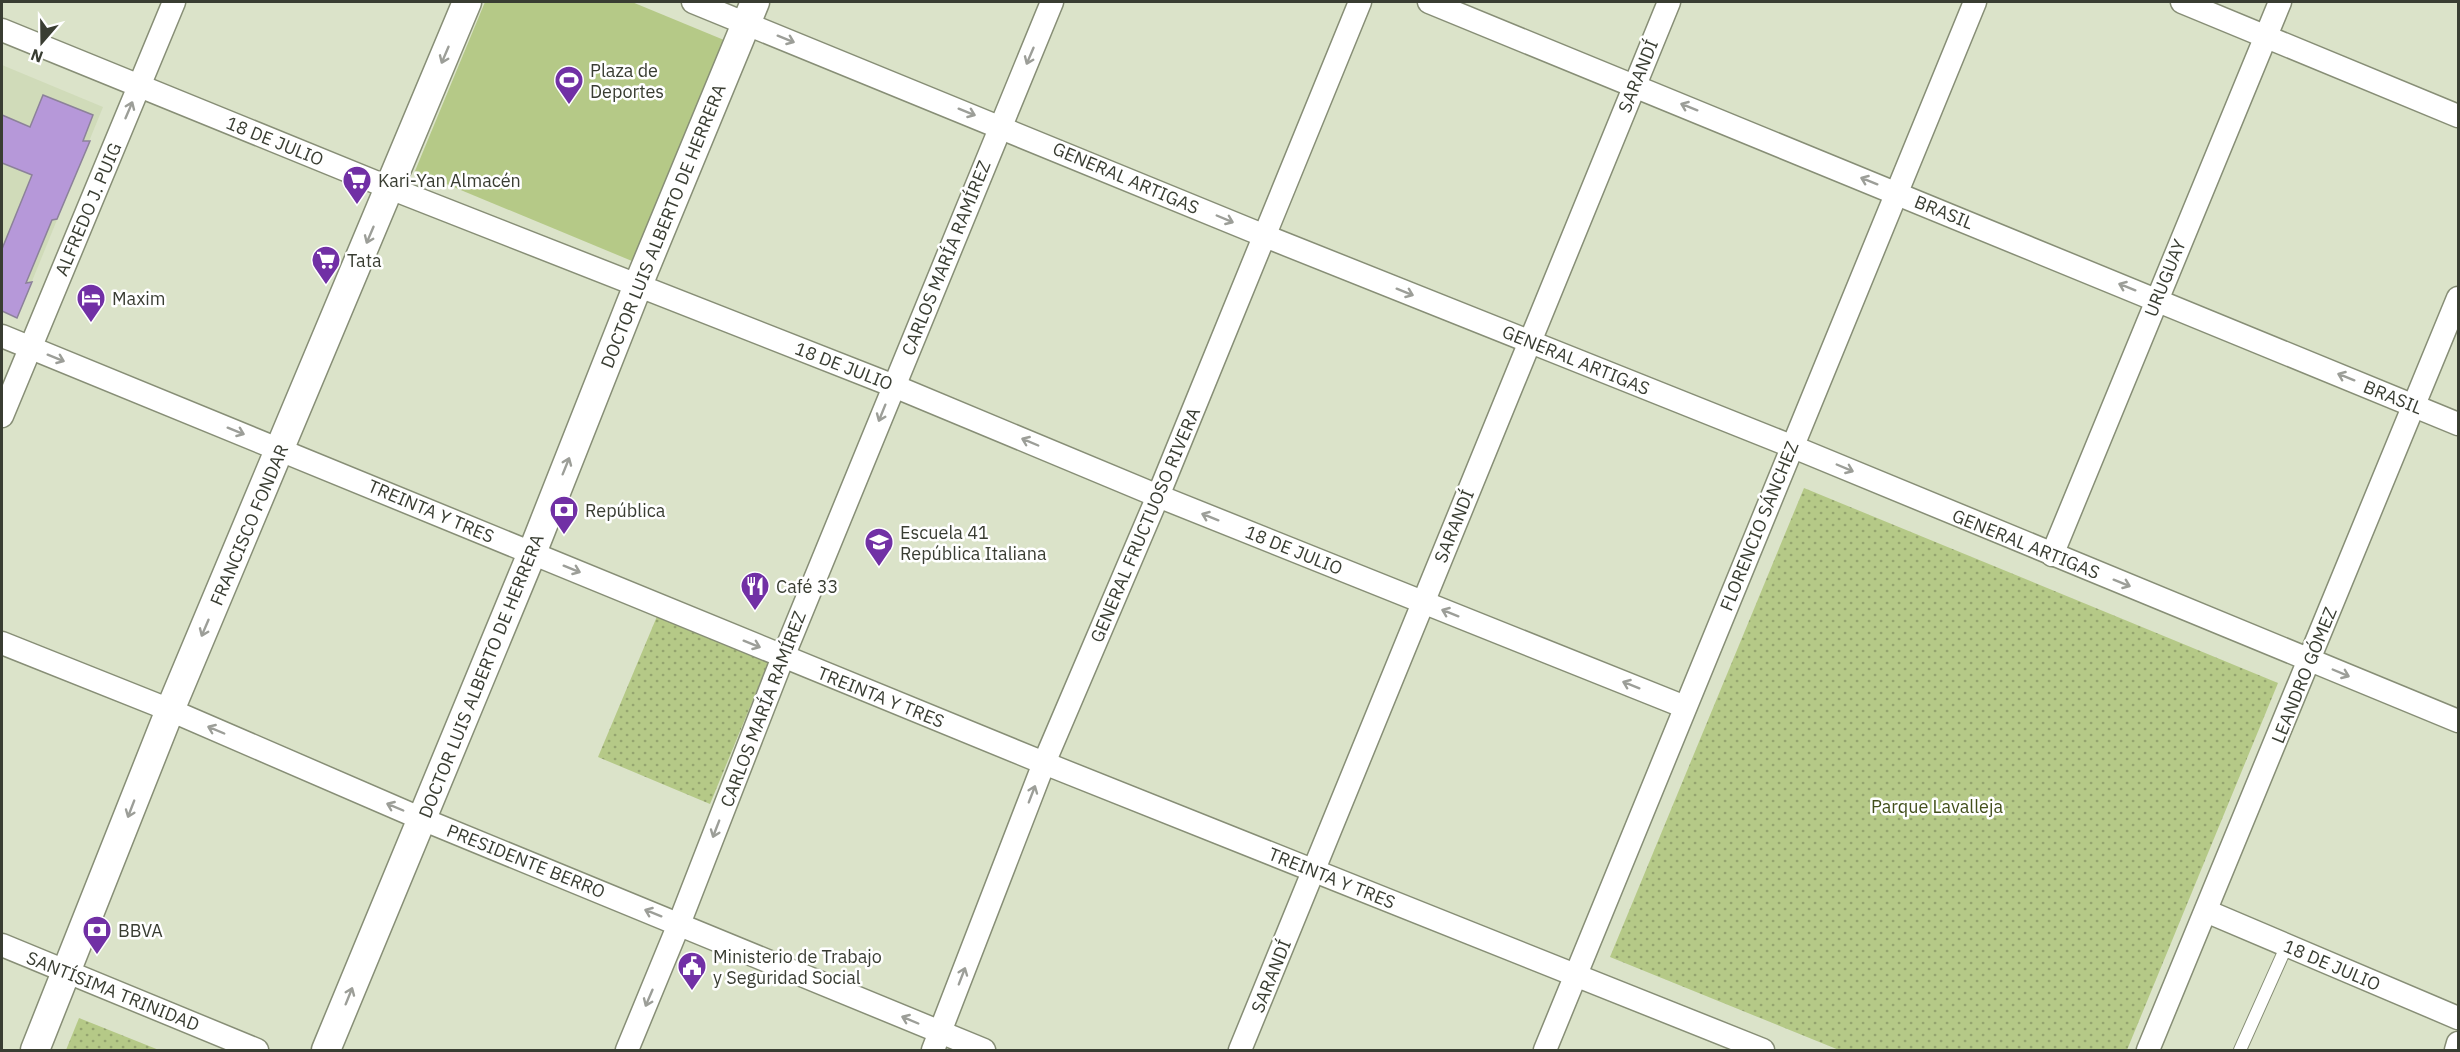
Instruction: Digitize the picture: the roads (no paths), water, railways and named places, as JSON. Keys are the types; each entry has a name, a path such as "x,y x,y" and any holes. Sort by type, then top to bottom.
{"street":[{"name":"ALFREDO J. PUIG","path":"2,416 174,2"},
{"name":"FRANCISCO FONDAR","path":"35,1050 68,972 170,710 467,2"},
{"name":"GENERAL ARTIGAS","path":"693,2 751,12 1001,126 1265,236 1791,446 2458,721"},
{"name":"CARLOS MARÍA RAMÍREZ","path":"627,1050 680,924 783,657 1052,2"},
{"name":"GENERAL FRUCTUOSO RIVERA","path":"937,1042 1044,763 1158,496 1360,2"},
{"name":"BRASIL","path":"1429,2 2458,424"},
{"name":"SARANDÍ","path":"1240,1050 1669,2"},
{"name":"FLORENCIO SÁNCHEZ","path":"1545,1050 1895,192 1975,2"},
{"path":"2182,2 2458,116"},
{"name":"URUGUAY","path":"2052,555 2280,2"},
{"name":"DOCTOR LUIS ALBERTO DE HERRERA","path":"326,1050 532,553 638,285 751,12"},
{"name":"18 DE JULIO","path":"2,30 390,188 894,386 1158,496 1685,707"},
{"name":"LEANDRO GÓMEZ","path":"2148,1050 2458,298"},
{"name":"TREINTA Y TRES","path":"2,336 1044,763 1763,1050"},
{"name":"PRESIDENTE BERRO","path":"2,643 170,710 422,819 680,924 937,1042 984,1050"},
{"name":"18 DE JULIO","path":"2206,911 2458,1018"},
{"name":"SANTÍSIMA TRINIDAD","path":"2,945 257,1050"},
{"path":"2456,1050 2458,1043"}],"lane":[{"path":"2240,1050 2272,973 2287,945"}],"place":[{"name":"Plaza de Deportes","path":"569,106"},
{"name":"Kari-Yan Almacén","path":"357,206"},
{"name":"Tata","path":"326,286"},
{"name":"Maxim","path":"91,324"},
{"name":"República","path":"564,536"},
{"name":"Escuela 41 República Italiana","path":"879,568"},
{"name":"Café 33","path":"755,612"},
{"name":"BBVA","path":"97,956"},
{"name":"Ministerio de Trabajo y Seguridad Social","path":"692,992"}],"park label":[{"name":"Parque Lavalleja","path":"1937,806"}]}
